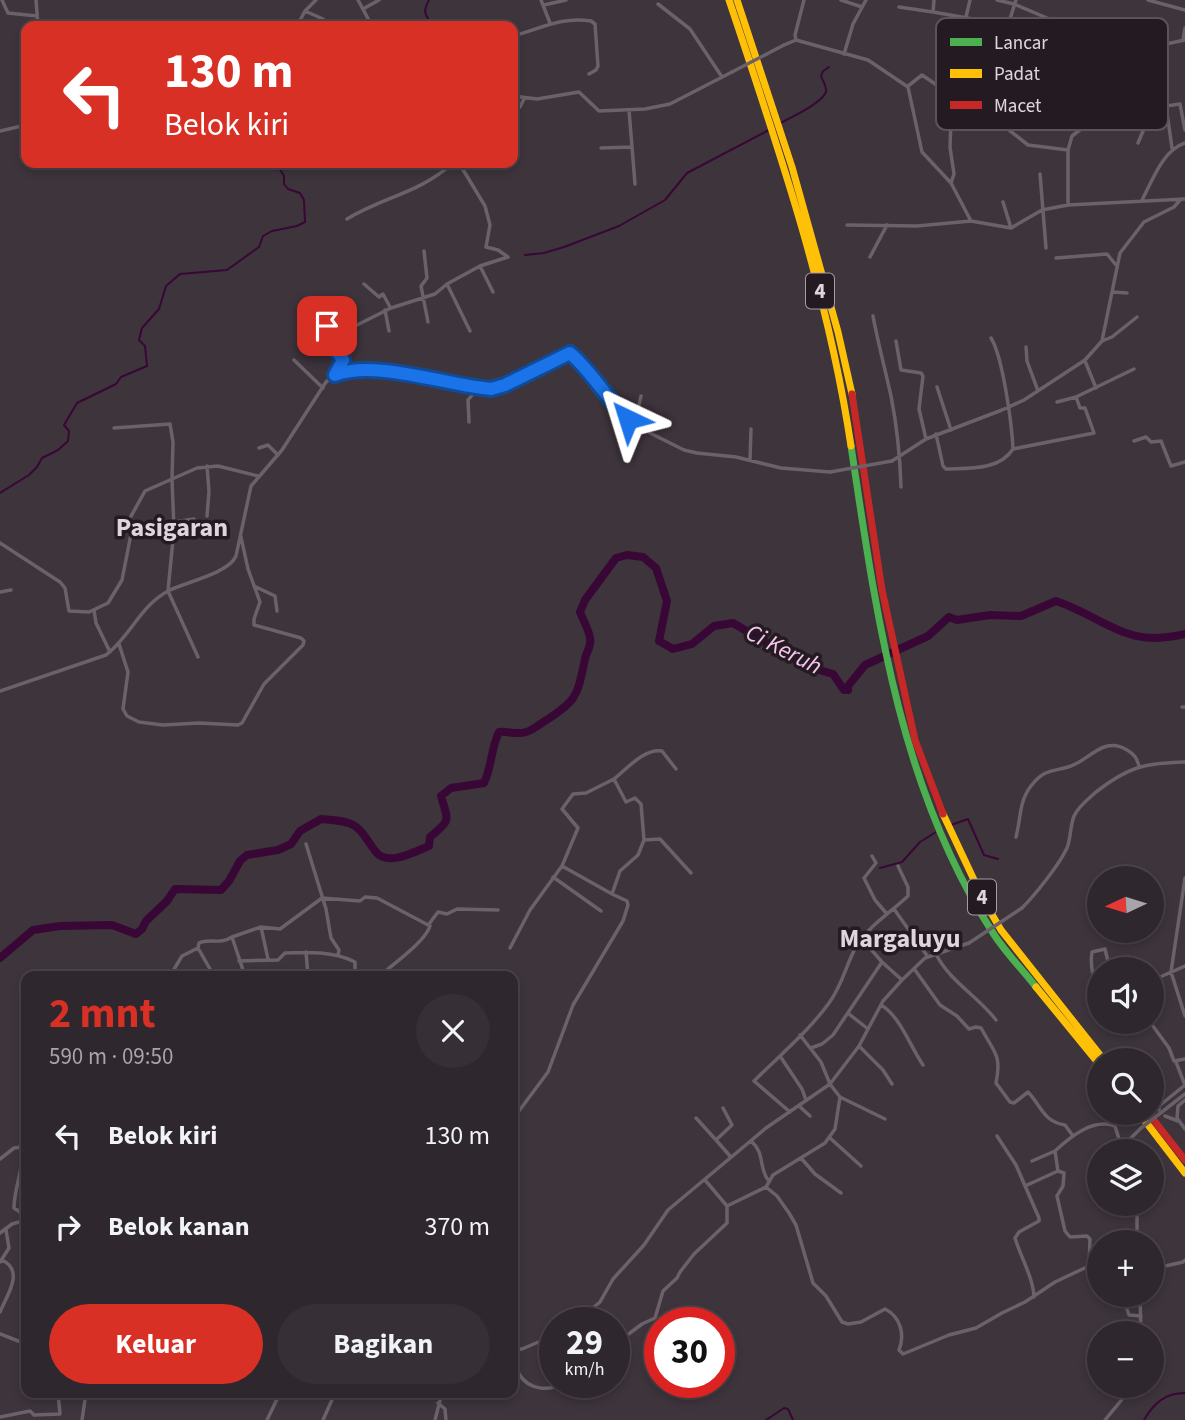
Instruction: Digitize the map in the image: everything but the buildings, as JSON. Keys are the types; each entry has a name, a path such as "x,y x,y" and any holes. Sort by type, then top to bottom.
{"highway":[{"name":"4","path":"729,0 786,170 817,278 843,394 907,742 941,834 975,903 994,935 1087,1049"},
{"name":"4","path":"737,0 792,167 838,332 852,392 878,591"},
{"name":"4","path":"903,709 949,831 982,899 1001,930 1094,1048"},
{"path":"1148,1125 1185,1173"},
{"path":"1157,1125 1185,1160"}],"street":[{"path":"2,0 9,13 37,16"},
{"path":"36,0 38,21"},
{"path":"300,21 305,11 317,0"},
{"path":"358,0 369,21"},
{"path":"363,9 379,0"},
{"path":"541,0 550,23"},
{"path":"544,5 566,0"},
{"path":"796,40 794,36 804,0"},
{"path":"841,0 862,7"},
{"path":"844,54 853,24 866,0"},
{"path":"933,12 934,0"},
{"path":"966,17 970,0"},
{"path":"997,0 1015,2 1048,18"},
{"path":"1148,0 1185,10"},
{"path":"658,4 690,29 722,77"},
{"path":"900,7 971,18"},
{"path":"305,11 324,21"},
{"path":"518,35 550,23 572,19 594,23 597,68 589,74"},
{"path":"1184,40 1185,28"},
{"path":"518,97 547,98 579,92 599,111 629,110 673,103 796,40 875,63 908,87 922,152 951,183 971,220"},
{"path":"908,87 921,75 936,83"},
{"path":"518,109 524,99"},
{"path":"1168,106 1180,104 1185,130"},
{"path":"629,110 635,184"},
{"path":"1168,120 1172,149"},
{"path":"0,131 21,126"},
{"path":"951,130 954,174 951,183"},
{"path":"1009,130 1028,145 1068,150"},
{"path":"1068,205 1068,150 1072,136 1077,130"},
{"path":"1138,143 1143,130"},
{"path":"1142,200 1172,149 1185,143"},
{"path":"601,148 632,147"},
{"path":"347,219 364,209 415,190 447,168"},
{"path":"335,375 343,360 349,331 388,309 435,294 447,284 480,266 508,257 498,250 486,247 490,225 485,206 462,168"},
{"path":"1040,174 1046,248"},
{"path":"847,225 917,226 971,220 1011,228 1042,211 1068,205 1183,199"},
{"path":"1102,341 1120,253 1138,228 1183,199"},
{"path":"1003,202 1011,228"},
{"path":"870,257 887,225"},
{"path":"424,251 427,278 421,284 428,322"},
{"path":"1056,258 1107,254 1116,265"},
{"path":"480,266 493,292"},
{"path":"364,284 379,297 383,295 388,309 389,331"},
{"path":"447,284 470,331"},
{"path":"1112,292 1127,293"},
{"path":"316,315 338,343 334,347 343,360"},
{"path":"873,316 891,396 900,457 901,487"},
{"path":"0,691 110,652 148,604 168,591 231,565 236,556 248,493 258,476 294,434 326,382 346,371 382,372 449,381 478,388 498,388 570,353 583,365 618,410 635,424 691,452 750,460 780,468 830,472 892,461 936,434 1007,408 1085,360 1102,341 1112,337 1137,317"},
{"path":"991,338 999,351 1013,449"},
{"path":"896,341 901,370 921,373 923,376 919,409 926,439"},
{"path":"1026,347 1027,361 1038,391"},
{"path":"294,360 323,388"},
{"path":"1085,360 1097,388"},
{"path":"1057,402 1097,388 1134,369"},
{"path":"937,387 951,430"},
{"path":"468,422 468,400 478,388"},
{"path":"635,424 641,396"},
{"path":"936,434 946,469 989,465 1006,458 1013,449 1094,433 1085,408 1080,408 1076,397"},
{"path":"114,428 170,424 173,442 174,522 168,591 198,657"},
{"path":"750,460 751,429"},
{"path":"1133,442 1146,437 1151,442 1161,441 1171,466 1185,462"},
{"path":"259,448 270,445 278,455"},
{"path":"0,542 61,582 71,612 84,613 108,603 122,580 131,534 130,518 145,491 207,466 218,466 258,476"},
{"path":"206,516 209,491 207,466"},
{"path":"174,522 194,519"},
{"path":"118,644 128,672 123,709 127,716 139,722 163,726 240,724 264,684 303,643 301,638 255,627 253,622 260,605 240,534"},
{"path":"254,586 275,596 277,611"},
{"path":"0,592 11,590"},
{"path":"94,610 96,623 110,652"},
{"path":"1016,836 1024,797 1032,783 1048,771 1070,767 1093,751 1108,746 1126,749 1136,757 1139,766"},
{"path":"510,948 526,916 562,866 578,828 562,809 567,800 573,794 586,793 614,779 645,753 662,751 676,769"},
{"path":"595,1307 613,1279 644,1245 668,1210 730,1156 830,1084 859,1046 881,1005 902,980 928,957 969,943 1022,908 1066,849 1076,812 1110,780 1139,766 1185,762"},
{"path":"612,894 620,872 638,855 645,839 641,804 635,797 626,802 614,779"},
{"path":"645,839 662,840 691,873"},
{"path":"306,845 329,920 331,938 339,950 338,955"},
{"path":"872,856 876,863 864,878 875,900 887,914"},
{"path":"518,1112 548,1072 572,1005 623,921 628,905 627,901 562,866"},
{"path":"790,1112 754,1082 816,1020 842,984 852,954 862,939 908,896 908,887 898,866"},
{"path":"553,877 601,911"},
{"path":"1185,878 1171,972 1185,1016"},
{"path":"173,971 182,956 205,940 221,943 261,927 280,929 321,898 342,901 377,898 429,924"},
{"path":"385,971 421,943 429,924 438,912 447,914 457,908 498,910"},
{"path":"894,909 928,957"},
{"path":"261,927 268,960"},
{"path":"232,937 242,971"},
{"path":"862,939 902,980"},
{"path":"198,947 211,971"},
{"path":"1091,957 1092,951 1105,949 1107,957"},
{"path":"306,952 307,971"},
{"path":"239,961 278,960 285,953 306,952 338,955 355,962 355,971"},
{"path":"936,954 949,976 996,1020"},
{"path":"811,1048 822,1044 833,1035 882,962"},
{"path":"1164,974 1185,966"},
{"path":"914,969 940,1005 957,1016 969,1029 981,1028 998,1057 996,1083 1010,1102 1014,1103 1028,1092 1049,1120 1054,1124 1065,1125 1073,1136"},
{"path":"881,1005 899,1022 923,1065"},
{"path":"849,1014 868,1029"},
{"path":"1159,1034 1169,1048 1185,1085 1164,1102"},
{"path":"800,1035 821,1062 830,1084 840,1097 885,1119"},
{"path":"859,1046 883,1070 892,1084"},
{"path":"780,1056 802,1089 806,1100"},
{"path":"1176,1062 1185,1059"},
{"path":"1130,1139 1185,1094"},
{"path":"727,1206 766,1187 773,1175 822,1146 835,1129 840,1097"},
{"path":"1178,1121 1178,1106 1185,1100"},
{"path":"799,1106 810,1116"},
{"path":"716,1140 732,1125 723,1108"},
{"path":"1165,1116 1178,1121 1185,1129"},
{"path":"696,1118 730,1156"},
{"path":"1032,1161 1055,1151 1090,1126 1113,1124 1118,1139"},
{"path":"997,1136 1011,1155 1039,1221 1019,1232 1015,1238 1023,1265 1031,1279 1034,1297"},
{"path":"830,1138 861,1166"},
{"path":"751,1140 762,1155 763,1172 769,1181"},
{"path":"0,1159 14,1148 21,1147 21,1166 14,1208 21,1214"},
{"path":"1055,1151 1058,1171"},
{"path":"801,1158 815,1174 841,1193"},
{"path":"1025,1186 1058,1171 1064,1173 1063,1186 1057,1195 1065,1231 1070,1237 1087,1236"},
{"path":"630,1333 655,1318 663,1290 677,1278 694,1254 727,1223 727,1206 705,1180"},
{"path":"766,1187 777,1196 796,1225 813,1283 826,1296 837,1315 848,1324 866,1321 886,1309 889,1310 901,1327 903,1341 899,1350 902,1354 949,1335 976,1328 1087,1266"},
{"path":"0,1233 21,1222"},
{"path":"0,1312 12,1287 13,1274 9,1263 1,1261 9,1248 6,1230"},
{"path":"1164,1266 1185,1260"},
{"path":"1126,1307 1129,1315 1141,1316"},
{"path":"1141,1307 1141,1321"},
{"path":"0,1334 21,1342"},
{"path":"518,1349 539,1341"},
{"path":"518,1370 524,1379 539,1388"},
{"path":"0,1417 30,1411 34,1415 60,1414 58,1398"},
{"path":"82,1420 85,1398"},
{"path":"267,1420 277,1398"},
{"path":"323,1420 333,1398"},
{"path":"435,1420 440,1398"},
{"path":"1105,1420 1123,1398"},
{"path":"438,1403 445,1409 446,1420"}],"waterway":[{"path":"429,0 425,12 430,21"},
{"path":"779,124 823,97 826,90 821,76 829,67"},
{"path":"525,255 564,247 619,226 665,200 687,173 769,130"},
{"path":"0,493 29,475 42,458 68,441 69,431 64,425 77,403 116,384 121,377 147,366 145,346 139,340 142,328 159,309 166,286 180,274 227,270 259,247 263,236 305,222 304,200 300,193 288,189 284,184 284,176 279,168"},
{"name":"Ci Keruh","path":"0,958 33,930 60,926 112,925 136,934 175,889 221,890 247,855 278,850 291,844 300,831 321,819 343,821 355,826 376,852 388,858 429,846 430,837 442,827 446,819 441,796 451,788 484,783 499,732 519,733 531,730 564,708 574,696 590,646 580,612 585,600 616,558 627,555 643,557 656,568 667,601 659,641 673,649 692,644 714,626 733,623 806,666 833,674 844,690 848,690 848,686 865,665 928,636 949,617 957,620 990,615 1021,616 1056,601 1131,635 1164,638 1185,634"},
{"path":"951,825 968,819 984,855 998,859"},
{"path":"880,868 902,862 920,842 936,832"},
{"path":"1144,1420 1161,1400 1185,1393"},
{"path":"766,1420 784,1408 788,1409 793,1420"}],"traffic: fast":[{"path":"851,446 882,635 913,759 935,819 961,877 998,940 1036,987"}],"traffic: slow":[{"path":"729,0 800,220 829,332 851,446"},
{"path":"737,0 792,167 838,332 852,394"},
{"path":"943,814 983,899 1001,930 1094,1048"},
{"path":"1036,987 1087,1049"},
{"path":"1148,1125 1185,1173"}],"traffic: jam":[{"path":"852,394 882,590 915,740 943,814"},
{"path":"1157,1125 1185,1160"}],"district":[{"name":"Pasigaran","path":"172,527"},
{"name":"Margaluyu","path":"900,938"}],"route":[{"path":"327,326 338,343 334,347 343,360 335,375 346,371 382,372 491,389 505,385 570,353 628,419"}]}
